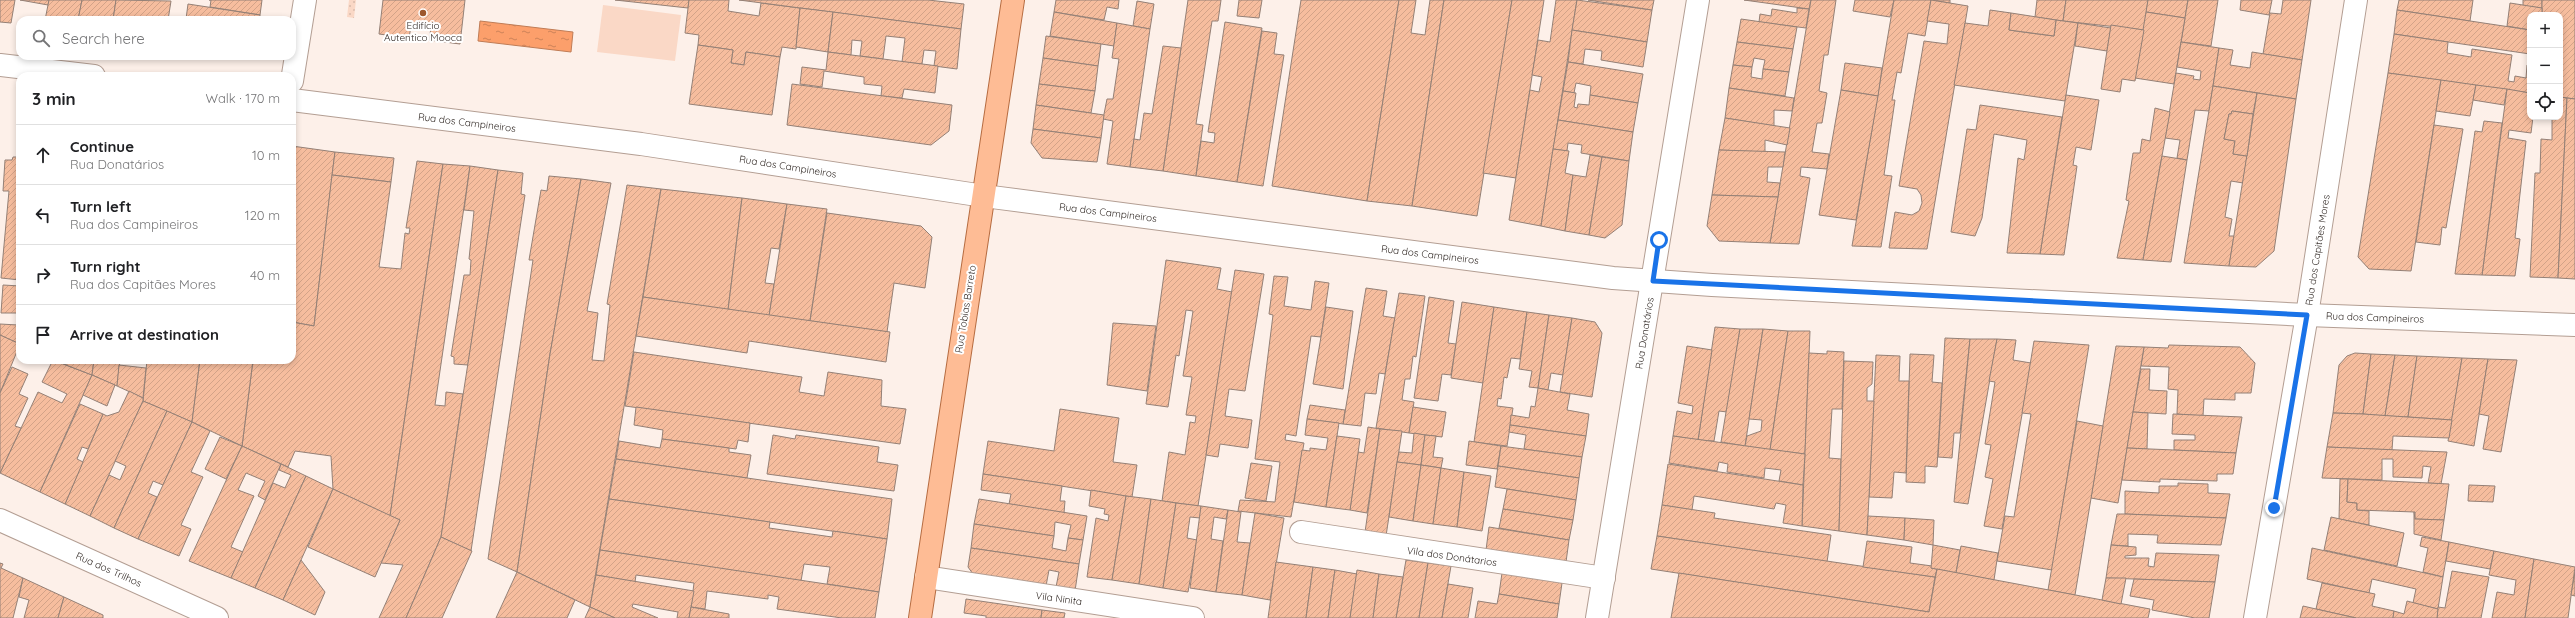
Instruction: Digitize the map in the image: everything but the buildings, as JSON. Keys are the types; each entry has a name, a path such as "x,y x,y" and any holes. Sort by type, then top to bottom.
{"main road":[{"name":"Rua Tobias Barreto","path":"920,618 960,340 984,196 1013,0"}],"street":[{"path":"296,54 304,0"},
{"name":"Rua Donatários","path":"1597,618 1698,0"},
{"name":"Rua dos Capitães Mores","path":"2255,618 2307,315 2356,0"},
{"path":"293,72 295,60"},
{"path":"0,65 60,72"},
{"name":"Rua dos Campineiros","path":"296,101 642,144 984,196 1576,273 1653,281 2307,315 2575,325"},
{"name":"Rua dos Trilhos","path":"0,520 217,618"},
{"name":"Vila dos Donátarios","path":"1300,532 1604,578"},
{"name":"Vila Ninita","path":"926,577 1193,618"}],"shaded area":[{"path":"349,0 356,0 354,18 347,17"},
{"path":"603,5 681,15 675,61 597,52"}],"water":[{"path":"480,21 573,32 571,52 478,41"}],"place":[{"name":"Edifício Autentico Mooca","path":"423,13"}],"route":[{"path":"1659,240 1653,281 2307,315 2274,508"}]}
